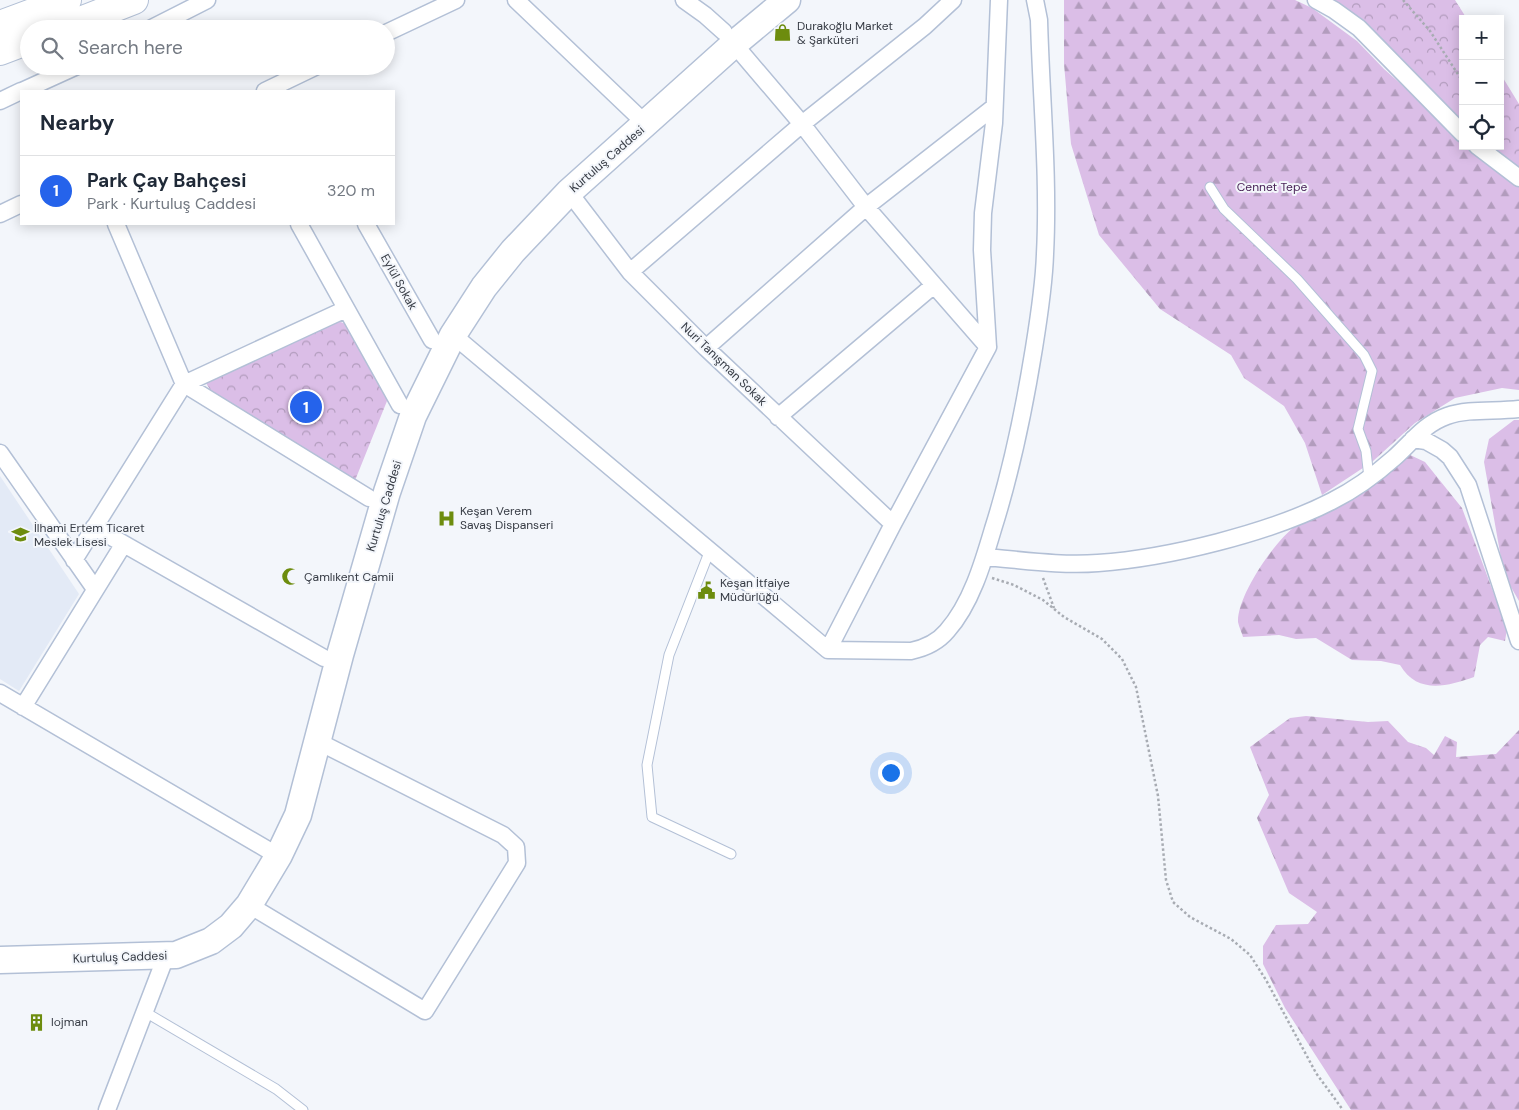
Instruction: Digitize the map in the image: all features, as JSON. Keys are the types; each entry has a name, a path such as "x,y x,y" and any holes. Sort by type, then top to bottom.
{"highway":[{"path":"0,25 67,0"},
{"path":"83,20 134,0"},
{"path":"0,51 20,43"}],"main road":[{"name":"Kurtuluş Caddesi","path":"0,960 166,956 186,952 211,941 231,926 249,905 279,855 294,825 303,800 317,741 364,569 396,463 442,338 462,291 497,246 538,203 641,118 729,38 762,0"},
{"name":"Kurtuluş Caddesi","path":"729,38 787,0"},
{"name":"Kurtuluş Caddesi","path":"0,947 154,943 186,936 204,928 224,912 250,880 268,850 287,804 324,658 369,498 400,405 442,338 508,258 641,118"}],"street":[{"path":"168,20 207,0"},
{"path":"395,29 456,0"},
{"path":"516,0 641,118"},
{"path":"684,0 706,15 729,38 802,124 866,207 988,347"},
{"path":"630,272 802,124 925,26 954,0"},
{"path":"828,650 988,347 982,250 983,213 994,107 999,0"},
{"path":"442,338 710,550 828,650 897,651 923,648 936,642 954,622 985,557 1018,440 1044,274 1045,190 1039,20 1035,0"},
{"path":"1316,0 1334,10 1358,28 1459,130"},
{"path":"23,90 57,75"},
{"path":"270,90 291,86 305,75"},
{"path":"0,101 20,91"},
{"path":"706,348 866,207 994,107"},
{"path":"1482,150 1519,178"},
{"name":"Nuri Tanışman Sokak","path":"569,192 630,272 778,417 893,524"},
{"path":"0,214 20,204"},
{"path":"116,225 184,384 369,498"},
{"path":"301,225 400,405"},
{"name":"Eylül Sokak","path":"367,225 442,338"},
{"path":"778,417 934,285"},
{"path":"74,560 184,384 346,309"},
{"path":"985,557 1096,563 1138,559 1208,544 1278,524 1332,501 1369,478 1394,458 1432,422 1459,413 1519,409"},
{"path":"1413,439 1426,441 1442,450 1450,457 1468,485 1519,641"},
{"path":"0,454 95,589"},
{"path":"94,527 324,658"},
{"path":"23,706 123,545"},
{"path":"0,693 268,850"},
{"path":"249,905 425,1011 517,863 516,847 503,835 317,741"},
{"path":"107,1110 166,956"}],"lane":[{"path":"1210,187 1224,208 1297,278 1364,355 1372,371 1358,429 1366,451 1369,478"},
{"path":"710,550 669,655 647,765 652,817 731,854"},
{"path":"145,1012 276,1089 303,1110"}],"path":[{"path":"1403,0 1430,32 1459,76"},
{"path":"1027,560 1039,572 1045,582 1055,609"},
{"path":"978,573 1014,585 1043,600 1064,618 1102,639 1122,659 1136,686 1158,796 1166,880 1173,902 1190,917 1231,939 1250,955 1266,980 1316,1073 1343,1110"}],"shaded area":[{"name":"İlhami Ertem Ticaret Meslek Lisesi","path":"0,476 79,594 19,691 0,679"}],"green space":[{"name":"Cennet Tepe","path":"1064,0 1295,0 1312,8 1357,41 1384,69 1459,135 1459,150 1475,150 1519,186 1519,390 1502,388 1455,398 1415,423 1372,462 1322,495 1305,443 1284,406 1244,378 1231,355 1160,309 1099,235 1071,144 1064,64"},
{"path":"1333,0 1455,0 1464,15 1459,15 1459,117 1362,20"},
{"path":"1504,80 1519,104 1519,167 1497,150 1504,150"},
{"path":"338,321 346,324 389,396 354,483 217,401 206,383"},
{"path":"1514,420 1519,420 1519,601 1504,575 1484,462 1489,439"},
{"path":"1408,454 1425,462 1462,508 1507,629 1505,641 1488,637 1480,645 1474,677 1433,686 1415,681 1400,665 1381,661 1352,660 1316,638 1296,639 1279,635 1243,637 1238,622 1239,611 1244,598 1250,584 1268,556 1287,533 1302,522 1356,497"},
{"path":"1306,716 1368,722 1388,721 1408,742 1426,748 1434,755 1445,736 1457,742 1456,757 1496,754 1519,730 1519,1110 1351,1110 1285,1008 1263,964 1263,946 1276,925 1308,924 1317,912 1289,893 1257,818 1269,795 1250,747 1290,718"}],"place":[{"name":"Durakoğlu Market & Şarküteri","path":"783,33"},
{"name":"Park Çay Bahçesi","path":"306,407"},
{"name":"Keşan Verem Savaş Dispanseri","path":"446,518"},
{"name":"İlhami Ertem Ticaret Meslek Lisesi","path":"20,535"},
{"name":"Çamlıkent Camii","path":"290,577"},
{"name":"Keşan İtfaiye Müdürlüğü","path":"706,590"},
{"name":"lojman","path":"37,1022"}]}
